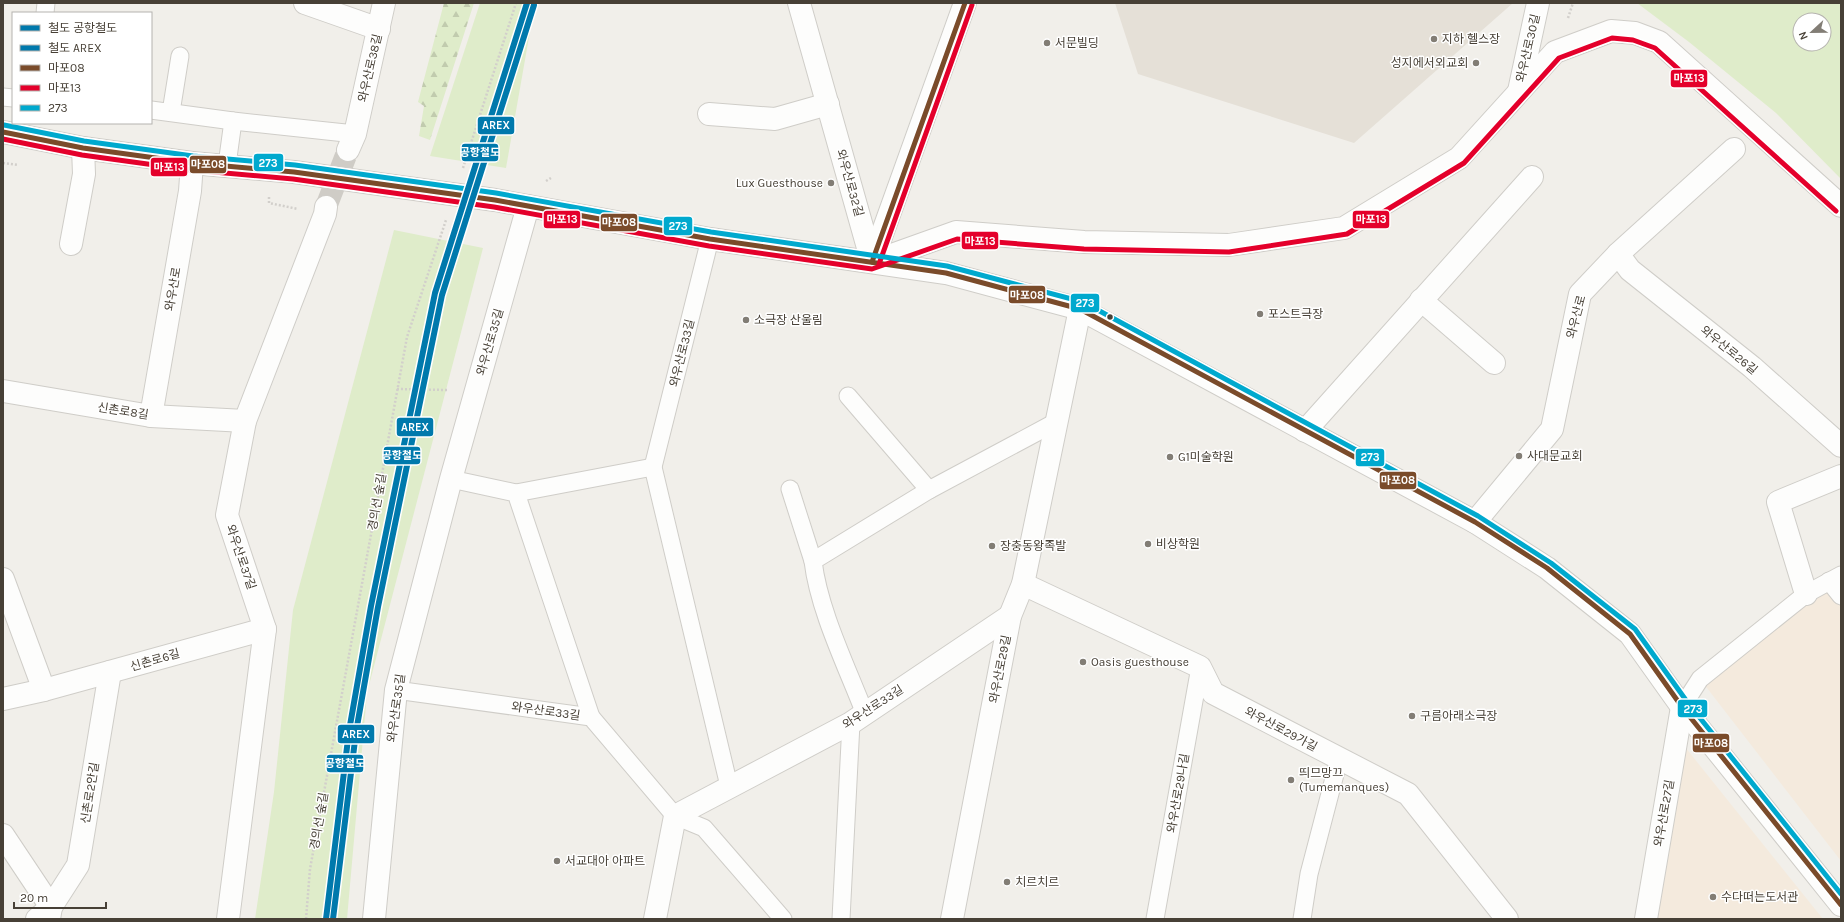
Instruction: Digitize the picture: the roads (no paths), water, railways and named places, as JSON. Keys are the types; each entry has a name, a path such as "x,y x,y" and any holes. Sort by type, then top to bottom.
{"street":[{"path":"305,3 379,29"},
{"name":"와우산로38길","path":"352,142 384,3"},
{"name":"와우산로32길","path":"799,3 872,262"},
{"path":"872,262 965,3"},
{"name":"와우산로30길","path":"1518,92 1538,3"},
{"name":"와우산로30길","path":"872,262 956,232 1084,242 1229,246 1344,228 1459,158 1555,52 1611,31 1635,33 1659,42 1841,206"},
{"path":"709,114 775,119 828,104"},
{"path":"3,132 83,148 192,163 227,165 495,200 710,239 946,273 1080,309 1475,522 1547,568 1630,634 1682,707 1841,905"},
{"path":"71,244 84,174 83,148"},
{"name":"와우산로","path":"1475,522 1552,429 1580,294 1618,254 1734,149"},
{"name":"와우산로","path":"152,416 190,191 192,163"},
{"path":"1305,431 1532,177"},
{"name":"와우산로35길","path":"374,919 396,690 452,479 528,206"},
{"name":"와우산로37길","path":"228,919 266,629 227,515 245,420 326,214 326,208"},
{"name":"와우산로26길","path":"1618,254 1630,270 1752,367 1841,446"},
{"path":"1421,300 1494,363"},
{"name":"와우산로29길","path":"952,919 1010,616 1022,584 1080,309"},
{"name":"신촌로8길","path":"3,392 152,416 245,420"},
{"path":"1806,594 1778,502 1841,476"},
{"path":"3,580 44,690"},
{"path":"1022,584 1200,667"},
{"name":"와우산로33길","path":"675,816 858,719 1010,616"},
{"name":"신촌로6길","path":"3,699 44,690 266,629"},
{"name":"와우산로29가길","path":"1200,667 1213,693 1408,794 1507,919"},
{"name":"신촌로2안길","path":"3,834 46,915 78,865 110,672"},
{"name":"와우산로27길","path":"1646,919 1682,707"},
{"path":"655,919 675,816"}],"lane":[{"path":"171,112 180,56"},
{"path":"152,110 233,121 352,142"},
{"path":"227,165 233,121"},
{"name":"와우산로33길","path":"710,239 653,467 730,786"},
{"path":"848,396 929,490"},
{"path":"813,561 929,490 1056,422"},
{"path":"452,479 516,493 653,467"},
{"path":"790,489 813,561 814,575 830,623 858,719 842,919"},
{"path":"516,493 591,717"},
{"path":"1682,707 1700,679 1806,594 1835,578 1841,596"},
{"name":"와우산로29나길","path":"1155,919 1200,667"},
{"name":"와우산로33길","path":"396,690 591,717 675,816 704,828 783,919"},
{"path":"1302,919 1309,874 1339,759"}],"tunnel":[{"path":"326,207 348,150"}],"rail line":[{"name":"공항철도","path":"326,919 349,731 371,606 435,293 527,3"},
{"name":"AREX","path":"333,919 356,732 378,607 442,295 534,5"}],"place":[{"name":"지하 헬스장","path":"1434,39"},
{"name":"서문빌딩","path":"1047,43"},
{"name":"성지에서외교회","path":"1476,63"},
{"name":"Lux Guesthouse","path":"831,183"},
{"name":"포스트극장","path":"1260,314"},
{"name":"소극장 산울림","path":"746,320"},
{"name":"사대문교회","path":"1519,456"},
{"name":"G1미술학원","path":"1170,457"},
{"name":"비상학원","path":"1148,544"},
{"name":"장충동왕족발","path":"992,546"},
{"name":"Oasis guesthouse","path":"1083,662"},
{"name":"구름아래소극장","path":"1412,716"},
{"name":"띄므망끄 (Tumemanques)","path":"1291,780"},
{"name":"서교대아 아파트","path":"557,861"},
{"name":"치르치르","path":"1007,882"},
{"name":"수다떠는도서관","path":"1713,897"}]}
